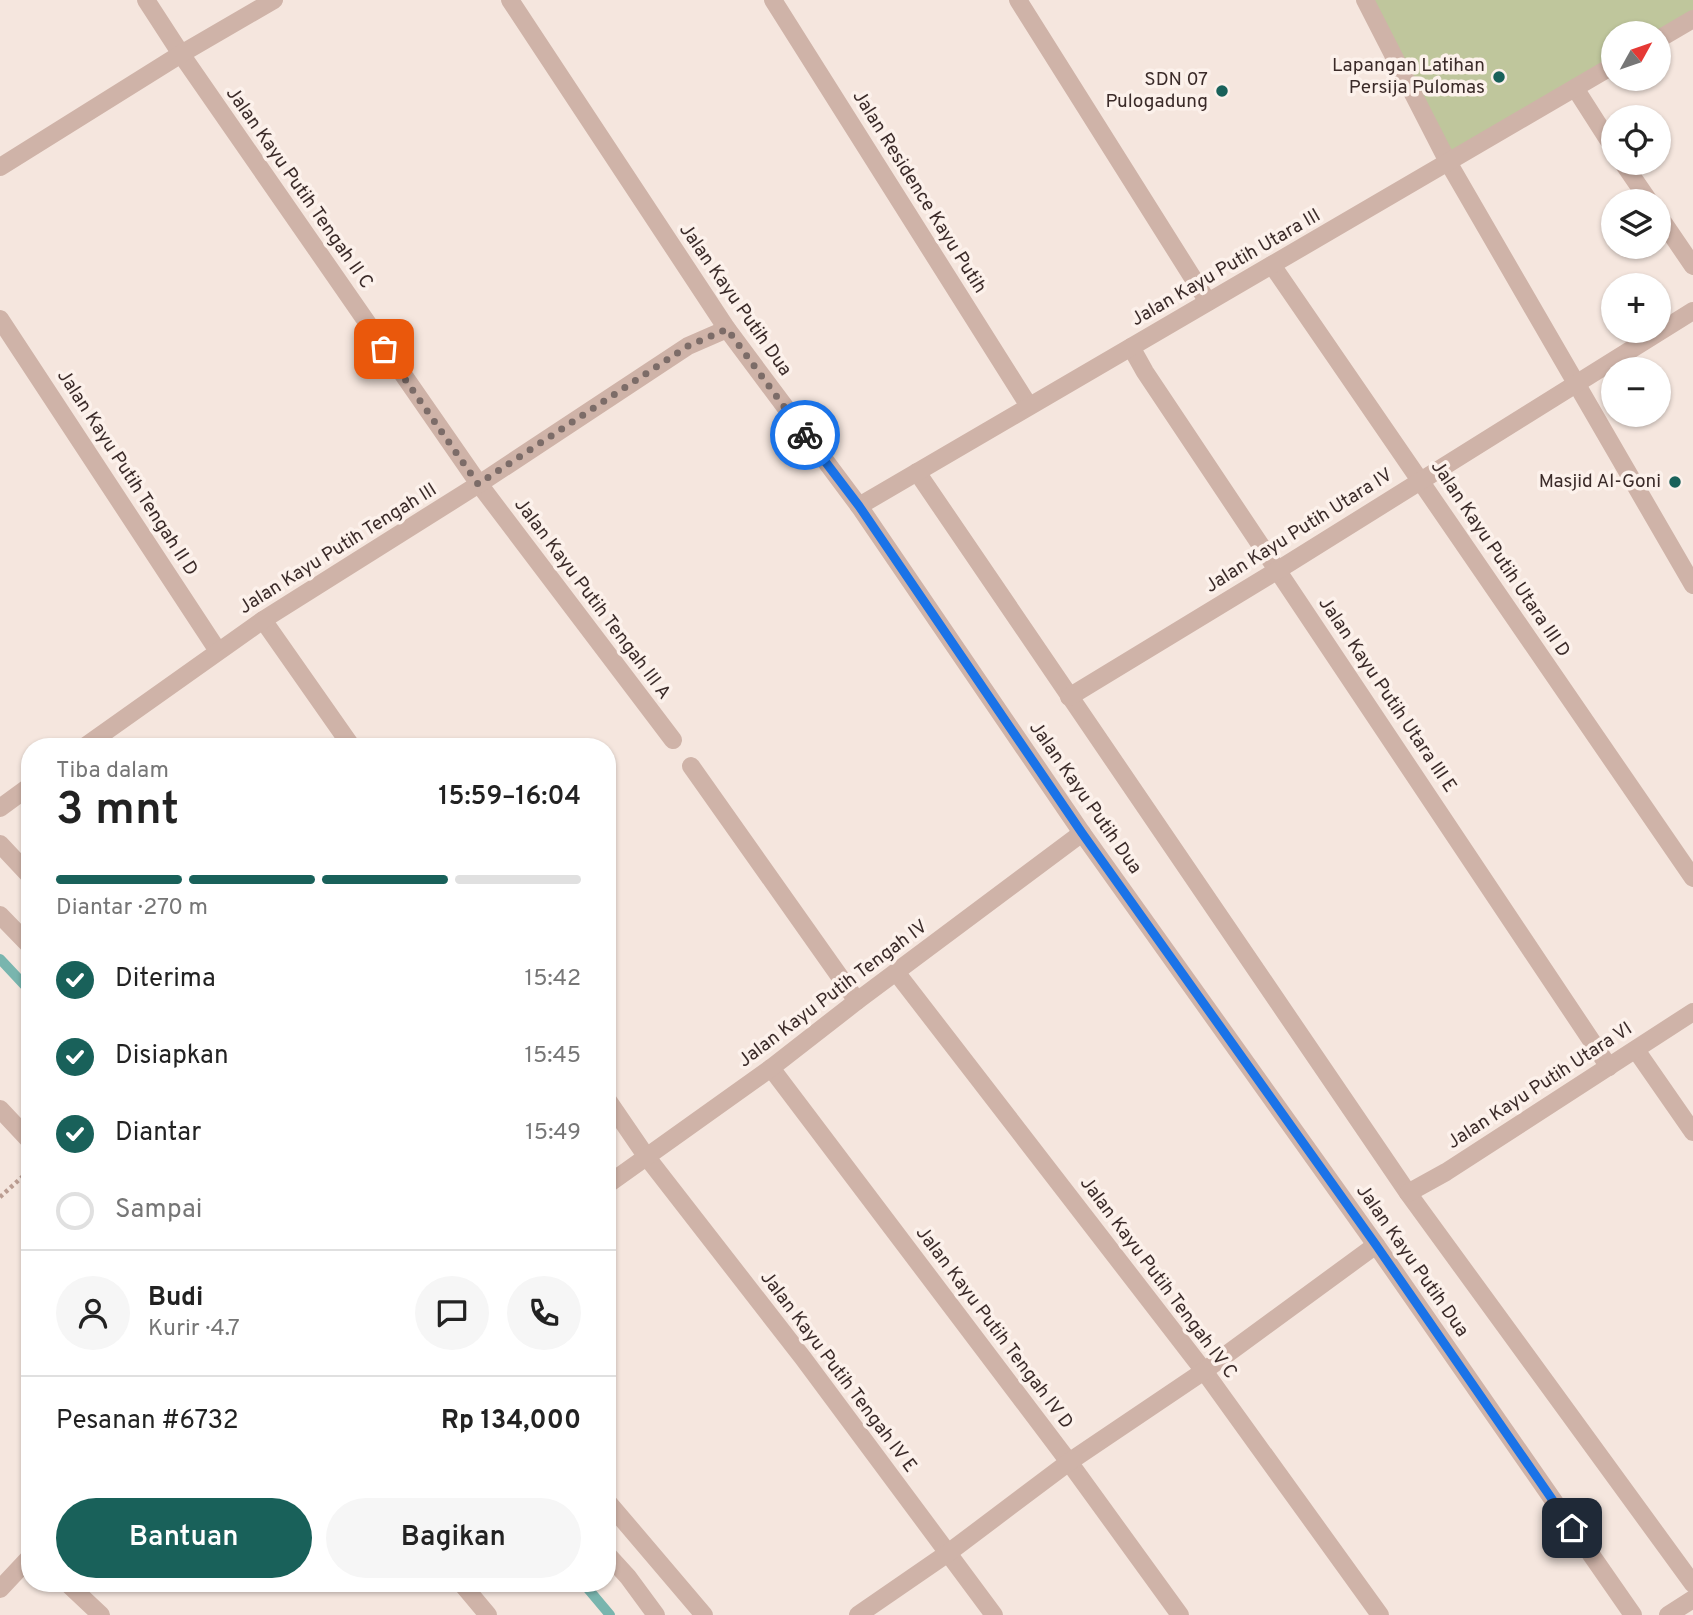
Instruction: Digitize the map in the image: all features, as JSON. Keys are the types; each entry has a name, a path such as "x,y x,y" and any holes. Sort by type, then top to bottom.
{"street":[{"name":"Jalan Kayu Putih Tengah II C","path":"146,0 478,484"},
{"path":"0,167 181,54 274,0"},
{"name":"Jalan Kayu Putih Dua","path":"510,0 727,329 859,506 1082,833 1376,1245 1633,1615"},
{"name":"Jalan Residence Kayu Putih","path":"773,0 1030,406"},
{"path":"1018,0 1208,302"},
{"path":"1365,0 1448,162 1693,585"},
{"path":"1671,32 1693,19"},
{"name":"Jalan Kayu Putih Utara III","path":"859,506 1601,73"},
{"path":"1575,88 1601,129"},
{"path":"1671,234 1693,266"},
{"name":"Jalan Kayu Putih Utara III D","path":"1272,265 1693,878"},
{"name":"Jalan Kayu Putih Utara IV","path":"1069,697 1693,311"},
{"name":"Jalan Kayu Putih Tengah II D","path":"0,319 218,650"},
{"name":"Jalan Kayu Putih Tengah III","path":"96,738 262,620 478,484 688,346 727,329"},
{"name":"Jalan Kayu Putih Utara III E","path":"1131,347 1145,372 1609,1067"},
{"name":"Jalan Kayu Putih Dua","path":"917,472 1408,1194 1693,1584"},
{"name":"Jalan Kayu Putih Tengah III A","path":"478,484 673,740"},
{"path":"262,620 346,738"},
{"path":"691,766 857,1001"},
{"path":"0,808 21,793"},
{"name":"Jalan Kayu Putih Tengah IV","path":"616,1178 771,1068 1082,833"},
{"path":"0,844 21,866"},
{"path":"0,915 21,937"},
{"name":"Jalan Kayu Putih Tengah IV C","path":"896,972 1203,1371 1380,1615"},
{"name":"Jalan Kayu Putih Utara VI","path":"1408,1194 1693,1012"},
{"path":"1636,1050 1693,1132"},
{"name":"Jalan Kayu Putih Tengah IV D","path":"771,1068 1069,1462 1180,1615"},
{"path":"0,1109 21,1131"},
{"name":"Jalan Kayu Putih Tengah IV E","path":"616,1113 994,1615"},
{"path":"858,1615 1376,1245"},
{"path":"616,1512 704,1615"},
{"path":"616,1564 656,1615"},
{"path":"0,1589 21,1567"},
{"path":"77,1592 101,1615"},
{"path":"469,1592 488,1615"},
{"path":"1668,1615 1693,1599"}],"path":[{"path":"0,1197 21,1178"}],"green space":[{"name":"Lapangan Latihan Persija Pulomas","path":"1365,0 1693,0 1693,19 1671,28 1671,21 1601,21 1601,72 1448,162"}],"waterway":[{"path":"0,959 21,981"},
{"path":"591,1592 610,1615"}],"way so far":[{"path":"384,349 478,484 688,346 727,329 805,435"}],"place":[{"name":"Lapangan Latihan Persija Pulomas","path":"1499,77"},
{"name":"SDN 07 Pulogadung","path":"1222,91"},
{"name":"Masjid Al-Goni","path":"1675,482"}],"route":[{"path":"805,435 859,506 1082,833 1376,1245 1572,1528"}]}
